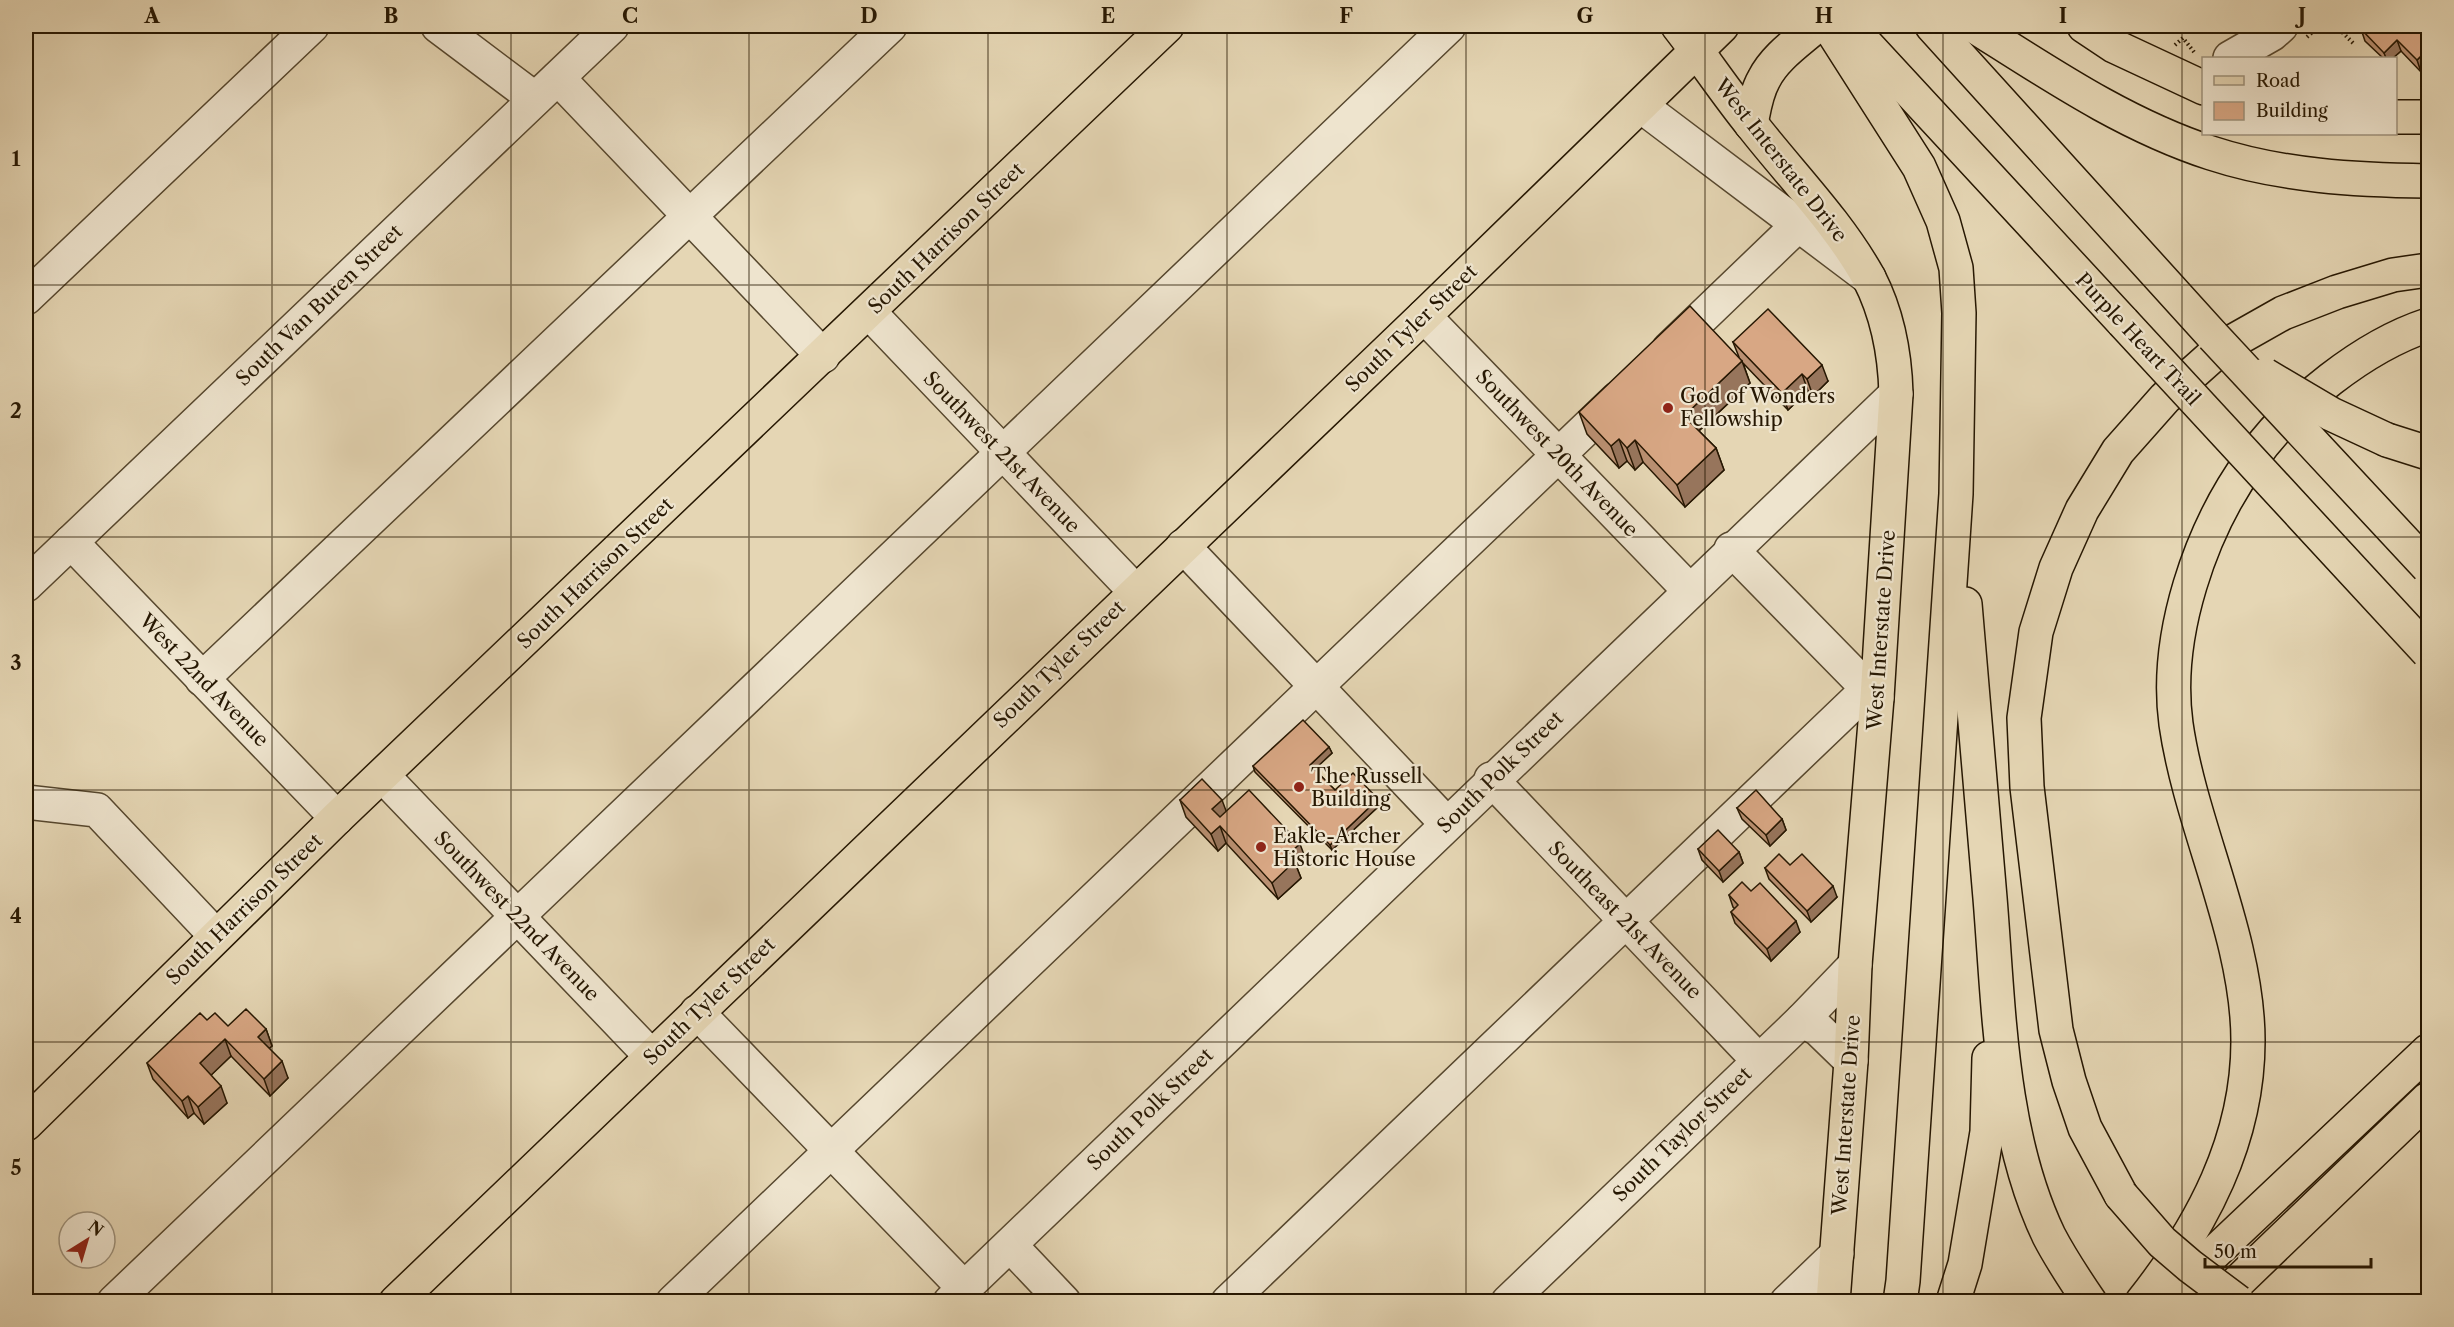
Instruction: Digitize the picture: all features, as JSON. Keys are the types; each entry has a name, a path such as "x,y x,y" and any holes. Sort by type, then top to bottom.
{"main road":[{"name":"South Harrison Street","path":"26,1124 337,818 1167,26"},
{"name":"South Tyler Street","path":"396,1302 1641,106 1687,38 1722,26"},
{"path":"1751,124 1757,94 1773,65 1816,26"},
{"path":"1829,26 1876,74 1919,167 1943,221 1956,268 1959,313 1956,494 1900,1302"},
{"name":"Purple Heart Trail","path":"1848,26 1876,74 2123,322 2428,652"},
{"path":"1974,26 2112,111 2158,133 2212,154 2266,167 2316,175 2372,180 2428,181"},
{"path":"2084,26 2114,46 2198,74"},
{"path":"1934,28 2213,336 2428,567"},
{"name":"West Interstate Drive","path":"1687,38 1751,124 1828,219 1869,278 1889,333 1896,393 1872,694 1851,1061 1833,1302"},
{"path":"2397,117 2428,117"},
{"path":"2238,1302 2162,1242 2121,1194 2085,1128 2069,1081 2056,1030 2027,787 2024,718 2036,632 2056,568 2082,510 2118,451 2165,398 2222,348 2283,313 2337,292 2393,275 2428,270"},
{"path":"2142,1302 2169,1268 2201,1216 2223,1171 2237,1130 2248,1041 2237,956 2176,724 2173,684 2177,645 2187,598 2206,542 2224,506 2251,460 2281,424 2325,384 2367,355 2428,325"},
{"path":"2213,336 2267,377 2331,414 2387,440 2428,453"},
{"path":"1956,494 2000,1026 2015,1126 2034,1201 2058,1252 2090,1302"},
{"path":"1953,1302 1965,1264 1987,1132 1991,915"},
{"path":"2163,1302 2428,1051"},
{"path":"2217,1302 2428,1099"}],"street":[{"path":"26,298 312,26"},
{"path":"438,26 546,88 688,217 823,356"},
{"name":"South Van Buren Street","path":"26,585 612,26"},
{"path":"202,679 890,26"},
{"path":"114,1302 516,915 1449,26"},
{"path":"2232,57 2274,39"},
{"path":"1641,106 1797,226 1869,278"},
{"path":"673,1302 1797,226"},
{"name":"Southwest 21st Avenue","path":"869,312 1135,591"},
{"name":"Southwest 20th Avenue","path":"1424,316 1689,590"},
{"name":"South Polk Street","path":"957,1295 1491,779 1896,393"},
{"name":"West 22nd Avenue","path":"71,542 337,818"},
{"path":"1183,546 1446,823"},
{"path":"1228,1302 1624,920 1872,694 1731,549"},
{"name":"Southwest 22nd Avenue","path":"383,776 651,1056"},
{"name":"Southeast 21st Avenue","path":"1491,779 1759,1061"},
{"path":"26,802 97,810 216,936"},
{"name":"South Taylor Street","path":"1508,1302 1802,1020 1855,965"},
{"path":"698,1012 832,1150 957,1295"},
{"path":"1802,1020 1818,1029 1851,1061"},
{"path":"1010,1245 1064,1302"},
{"path":"1787,1302 1837,1254"}],"path":[{"path":"2336,26 2354,44"},
{"path":"2182,38 2198,74"}],"building":[{"path":"2365,26 2415,26 2428,40 2428,49 2417,60 2397,40 2384,53 2361,29"},
{"name":"God of Wonders Fellowship","path":"1690,306 1742,361 1684,416 1716,448 1677,485 1635,440 1627,448 1619,439 1611,446 1579,412"},
{"path":"1768,309 1822,365 1807,379 1802,374 1782,393 1733,342"},
{"name":"The Russell Building","path":"1303,720 1329,747 1310,765 1335,790 1353,773 1378,799 1330,845 1253,766"},
{"name":"Eakle-Archer Historic House","path":"1202,779 1222,800 1212,809 1220,817 1249,790 1300,844 1288,854 1295,861 1272,883 1220,826 1211,834 1180,800"},
{"path":"1756,790 1782,819 1766,835 1737,808"},
{"path":"1718,830 1739,852 1719,871 1698,849"},
{"path":"1779,854 1790,865 1802,854 1833,886 1807,911 1765,868"},
{"path":"1742,882 1751,891 1760,883 1796,921 1767,949 1731,912 1738,905 1729,895"},
{"path":"246,1009 266,1029 258,1037 282,1061 264,1079 225,1039 200,1063 221,1086 198,1107 188,1096 182,1101 147,1063 200,1013 207,1020 215,1013 228,1026"}],"place":[{"name":"God of Wonders Fellowship","path":"1668,408"},
{"name":"The Russell Building","path":"1299,787"},
{"name":"Eakle-Archer Historic House","path":"1261,847"}]}
